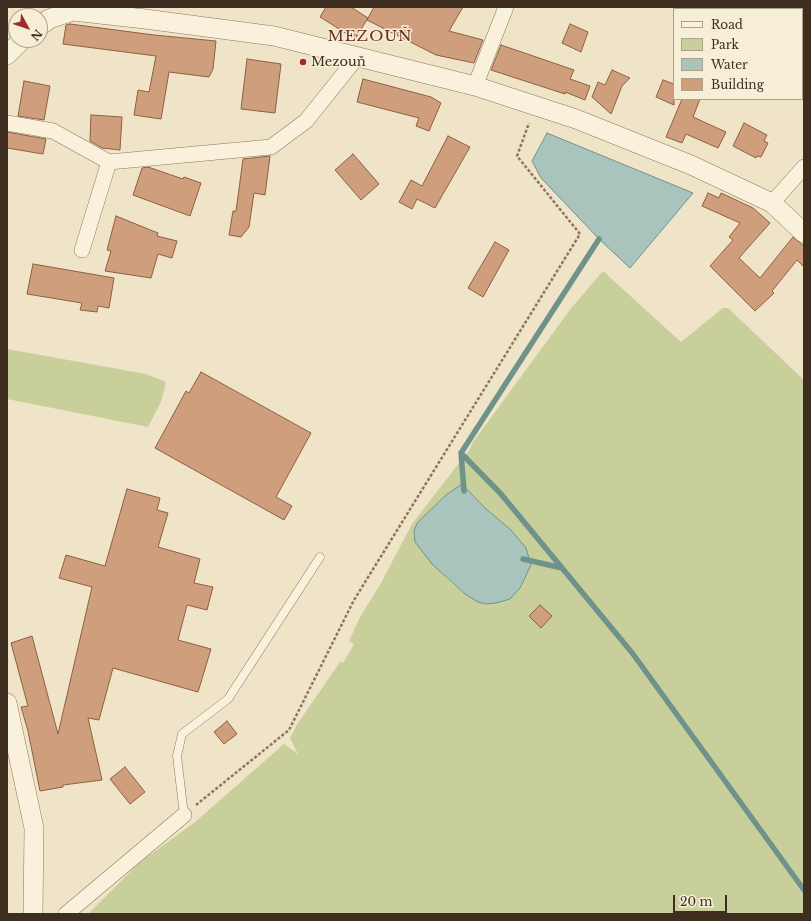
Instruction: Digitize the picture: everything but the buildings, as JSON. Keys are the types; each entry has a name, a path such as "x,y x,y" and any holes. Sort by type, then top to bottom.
{"street":[{"path":"475,86 506,7"},
{"path":"48,20 73,11 274,36 475,86 576,118 691,165 772,203 804,233"},
{"path":"7,123 53,131 109,162 271,147 306,121 358,56"},
{"path":"82,250 109,162"},
{"path":"772,203 804,167"},
{"path":"7,703 34,828 33,914"},
{"path":"66,914 184,815"}],"lane":[{"path":"184,815 177,756 182,734 228,699 320,556"}],"path":[{"path":"184,815 289,730 354,600 580,234 516,156 536,105"}],"green space":[{"path":"603,271 681,342 723,308 728,308 804,380 804,914 88,914 139,863 195,822 284,744 298,754 290,738 298,723 340,662 343,663 354,644 349,641 360,617 381,583 412,524 469,450 473,442 572,307","holes":["462,484 485,508 531,565 520,588 465,594 447,579 418,522 446,495"]},
{"path":"7,349 146,374 166,382 161,402 148,427 7,399"}],"water":[{"path":"547,133 693,193 630,268 599,239 541,178 532,161"},
{"path":"462,484 485,508 511,530 526,548 531,565 520,588 510,599 486,604 478,602 465,594 432,564 415,542 414,530 418,522 446,495"}],"waterway":[{"path":"599,239 461,453 501,494 633,654 804,890"},
{"path":"461,453 464,491"},
{"path":"523,559 562,568"}],"place":[{"name":"Mezouň","path":"303,62"}],"district":[{"name":"MEZOUŇ","path":"370,37"}]}
